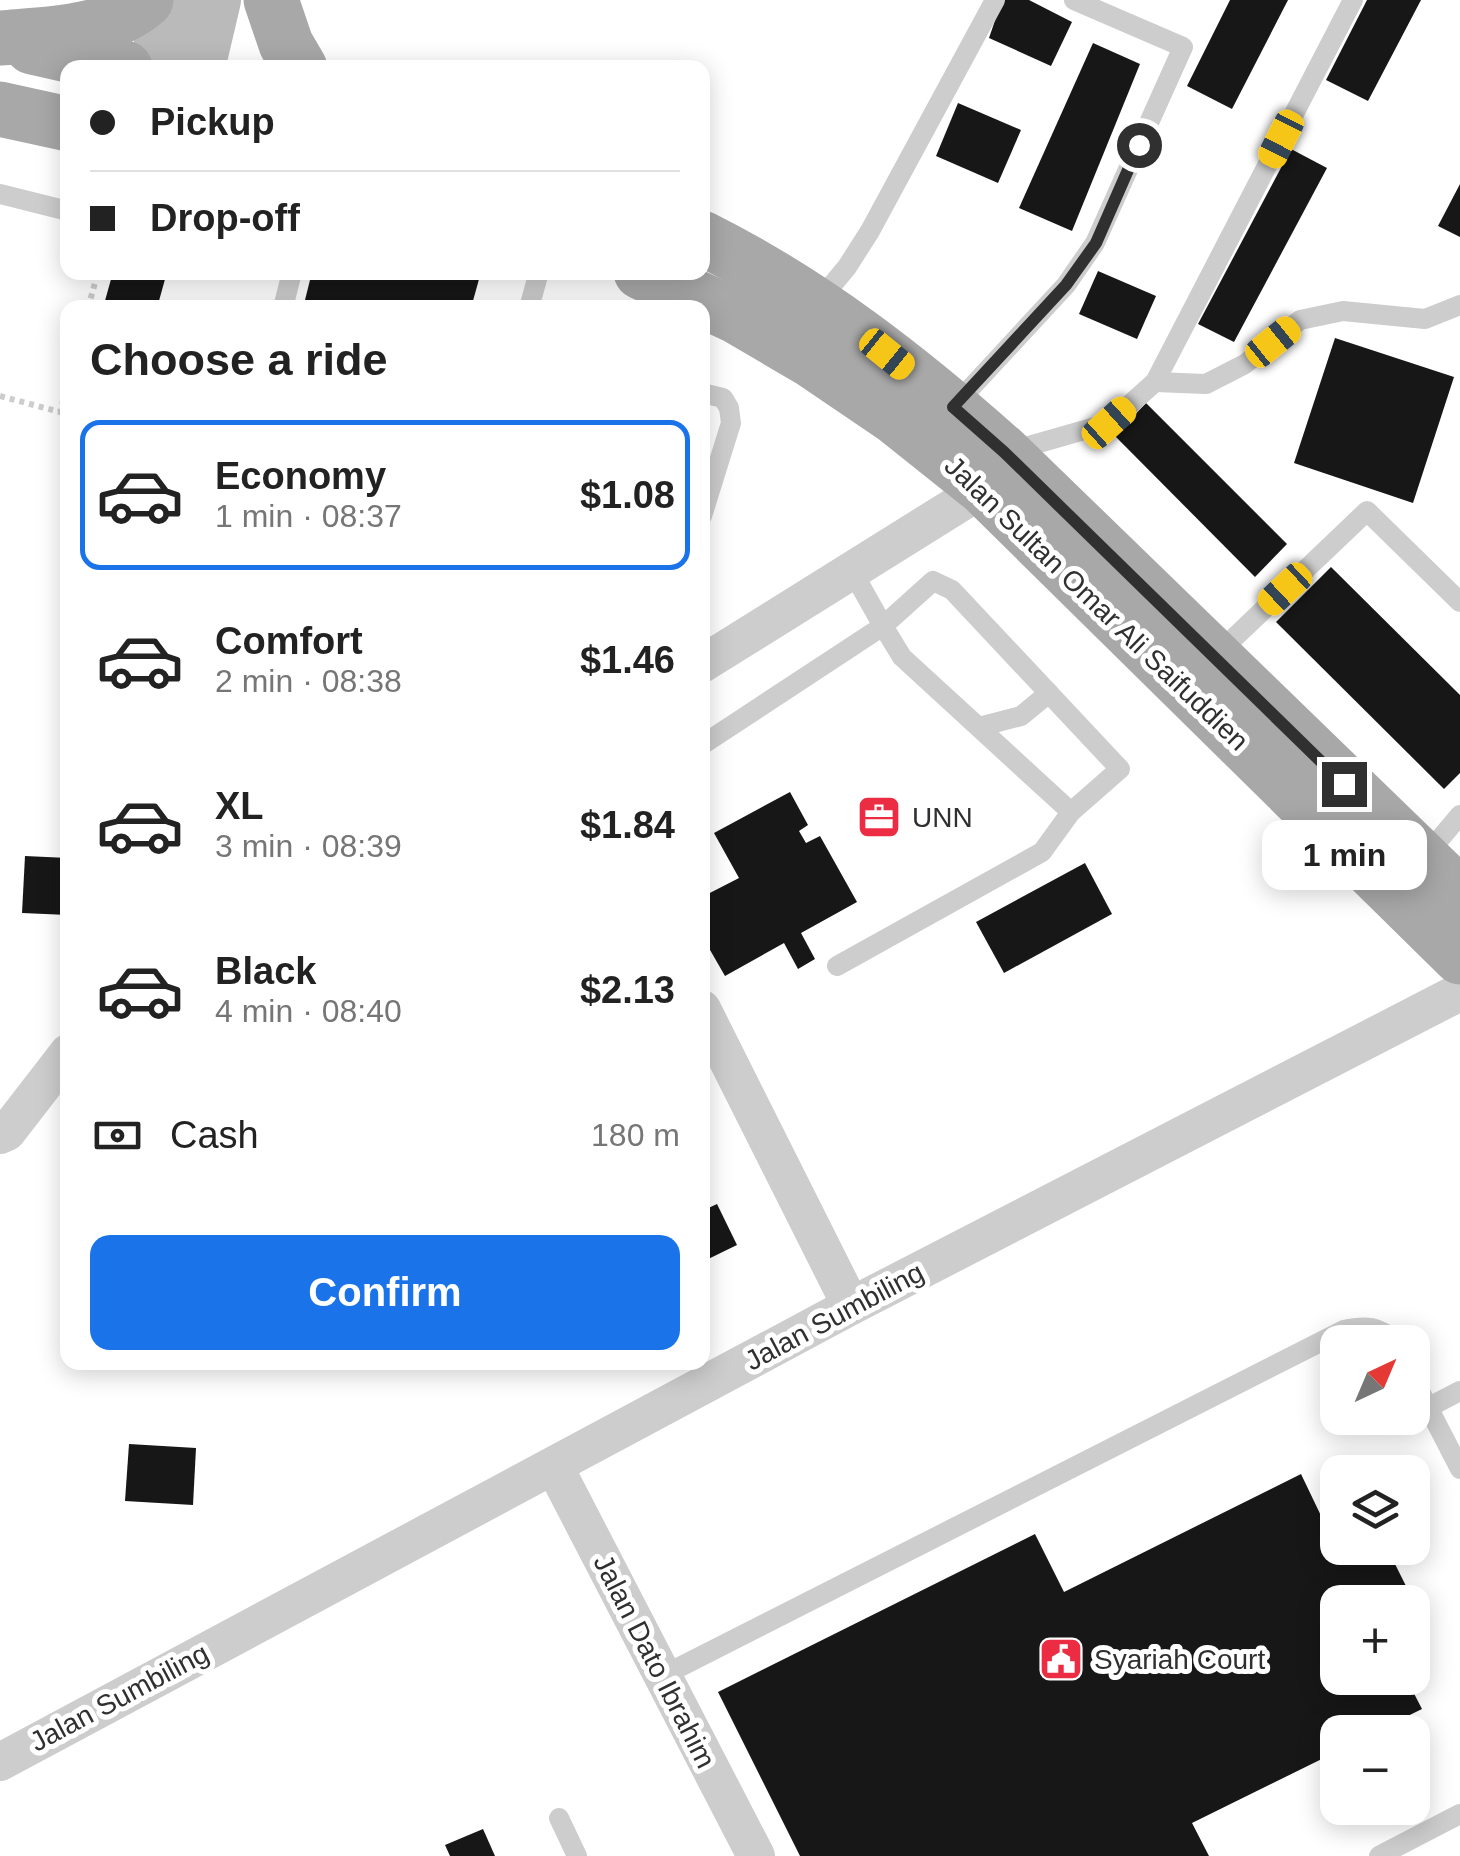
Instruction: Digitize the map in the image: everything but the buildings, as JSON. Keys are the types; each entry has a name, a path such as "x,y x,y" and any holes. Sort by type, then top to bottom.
{"main road":[{"path":"0,39 102,25 146,0"},
{"path":"156,60 171,0"},
{"path":"201,60 215,0"},
{"path":"271,0 295,60"},
{"path":"0,39 91,60"},
{"path":"0,109 60,122"},
{"name":"Jalan Sultan Omar Ali Saifuddien","path":"710,243 816,304 953,407 994,470 1460,957"},
{"name":"Jalan Sultan Omar Ali Saifuddien","path":"659,280 702,300"},
{"name":"Jalan Sultan Omar Ali Saifuddien","path":"710,304 811,360 894,416 994,470 1214,657 1441,878"}],"street":[{"path":"710,659 852,569 994,470"},
{"name":"Jalan Sumbiling","path":"0,1762 851,1306 1460,992"},
{"path":"710,1025 851,1306"},
{"path":"0,1135 8,1132 60,1063"},
{"name":"Jalan Dato Ibrahim","path":"554,1466 756,1856"}],"lane":[{"path":"816,304 847,268 870,231 995,0"},
{"path":"953,407 1066,285 1096,243 1183,47 1074,0"},
{"path":"994,470 1109,423 1155,382 1354,0"},
{"path":"0,194 60,210"},
{"path":"1155,382 1206,384 1246,364 1300,320 1342,311 1424,320 1460,305"},
{"path":"710,394 723,398 731,423 710,490"},
{"path":"1214,657 1368,511 1460,602"},
{"path":"852,569 902,657 1071,812"},
{"path":"710,740 884,626 933,581 952,590 1120,769 1071,812 1042,852 837,966"},
{"path":"979,726 1021,716 1049,694"},
{"path":"1441,878 1460,815"},
{"path":"662,1676 1320,1342"},
{"path":"1430,1406 1460,1391"},
{"path":"1430,1409 1460,1469"},
{"path":"1378,1856 1460,1814"},
{"path":"559,1818 577,1856"}],"path":[{"path":"0,396 60,412"}],"place":[{"name":"UNN","path":"879,817"},
{"name":"Syariah Court","path":"1061,1659"}],"route":[{"path":"1139,145 1096,243 1066,285 953,407 1004,452 1344,784"}]}
